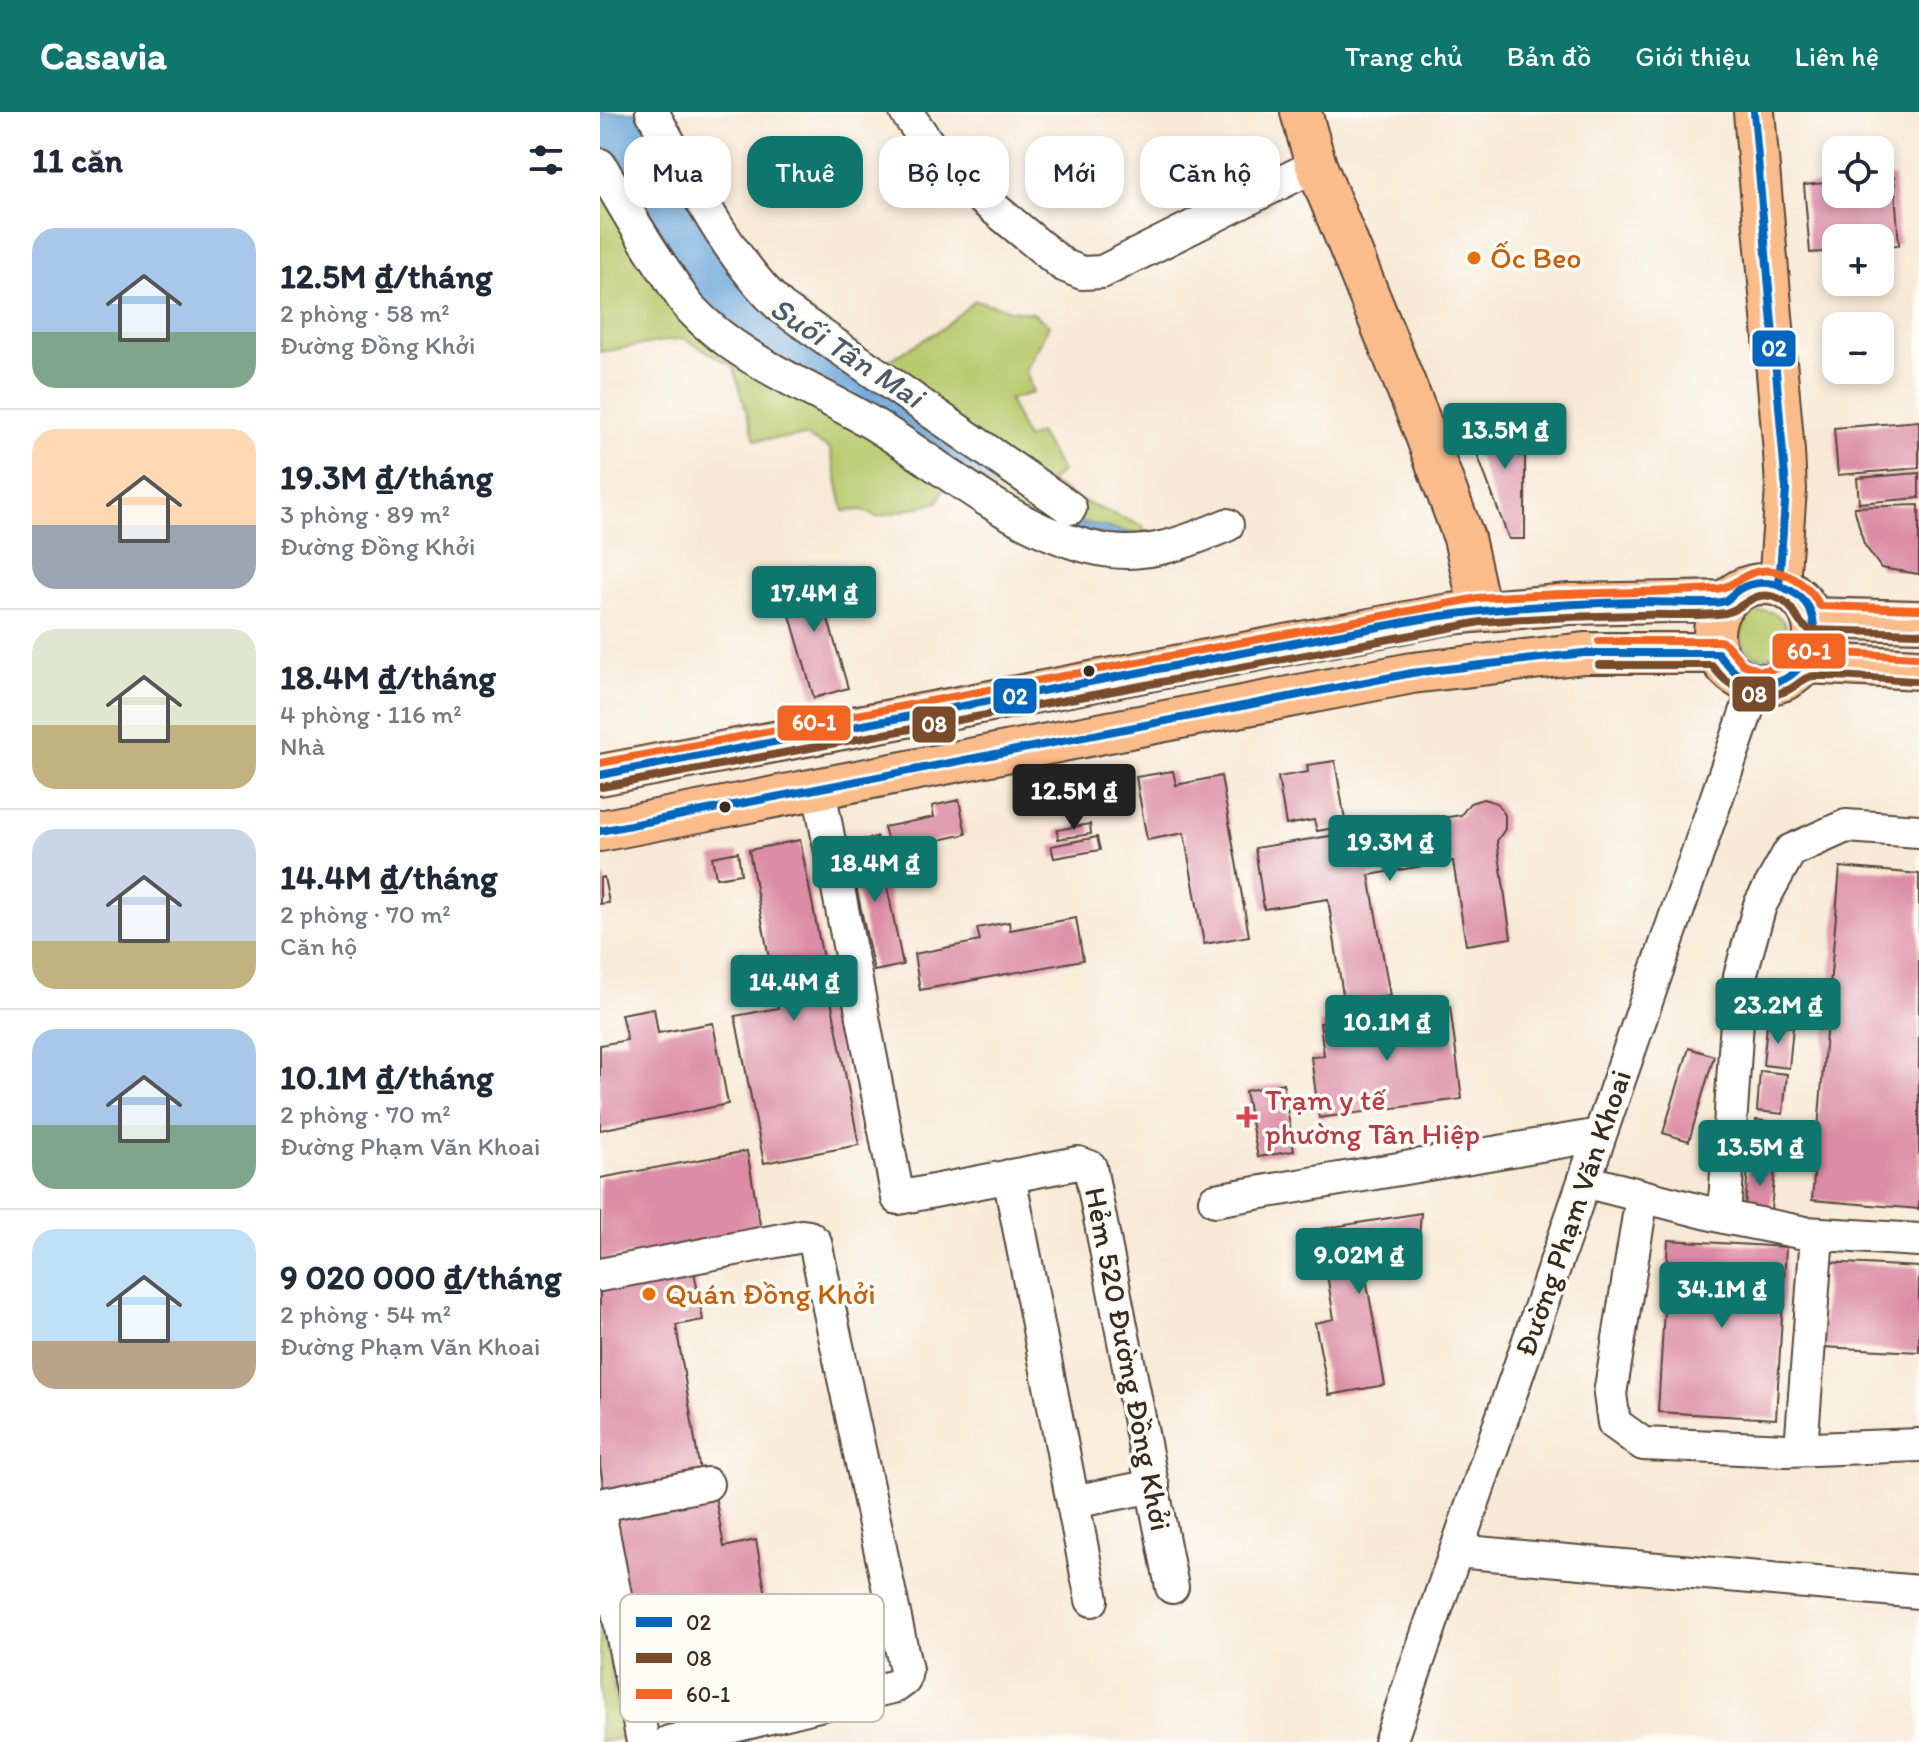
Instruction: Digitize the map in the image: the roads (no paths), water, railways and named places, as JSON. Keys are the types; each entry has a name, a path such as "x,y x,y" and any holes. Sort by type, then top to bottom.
{"main road":[{"path":"1301,112 1316,165 1423,428 1464,538 1480,610"},
{"path":"1754,112 1785,462 1779,585"},
{"path":"600,775 1480,610 1604,603 1725,601 1750,585 1779,585 1799,597 1812,618 1814,641 1805,663 1798,671 1778,682 1756,684 1733,673 1718,653 1714,640 1715,626 1725,601"},
{"path":"1812,618 1919,621"},
{"path":"600,831 1412,673 1584,653 1718,653"},
{"path":"1805,663 1919,669"}],"street":[{"path":"652,112 709,213 758,286 782,308 1070,508"},
{"path":"906,112 945,168 1063,265 1082,273 1102,272 1316,165"},
{"path":"600,165 649,248 690,308 756,359 871,423 984,498 1043,530 1077,544 1111,551 1145,552 1184,543 1227,525"},
{"name":"Đường Phạm Văn Khoai","path":"1390,1742 1756,684"},
{"name":"Hẻm 520 Đường Đồng Khởi","path":"819,790 898,1198 1078,1163 1090,1167 1172,1587"},
{"path":"1724,1217 1740,976 1760,905 1790,851 1846,826 1919,831"},
{"path":"1215,1200 1600,1135"},
{"path":"1009,1176 1092,1600"},
{"path":"1584,1181 1724,1217 1817,1235 1919,1240"},
{"path":"1642,1197 1610,1394 1614,1423 1643,1444 1801,1449 1919,1445"},
{"path":"1801,1449 1817,1235"},
{"path":"600,1275 802,1236 815,1242 906,1670 904,1680 884,1689"},
{"path":"600,1505 707,1484"},
{"path":"1073,1502 1153,1486"},
{"path":"600,1517 620,1622"},
{"path":"1456,1551 1919,1592"},
{"path":"639,1722 643,1742"},
{"path":"669,1742 750,1722"}],"water":[{"name":"Suối Tân Mai","path":"600,112 640,112 654,136 624,136 624,185 600,144"},
{"name":"Suối Tân Mai","path":"638,208 697,208 748,293 1072,520 1146,536 1147,542 1063,527 756,347 696,300"}],"place":[{"name":"Ốc Beo","path":"1474,258"},
{"name":"Trạm y tế phường Tân Hiệp","path":"1247,1117"},
{"name":"Quán Đồng Khởi","path":"649,1294"}]}
